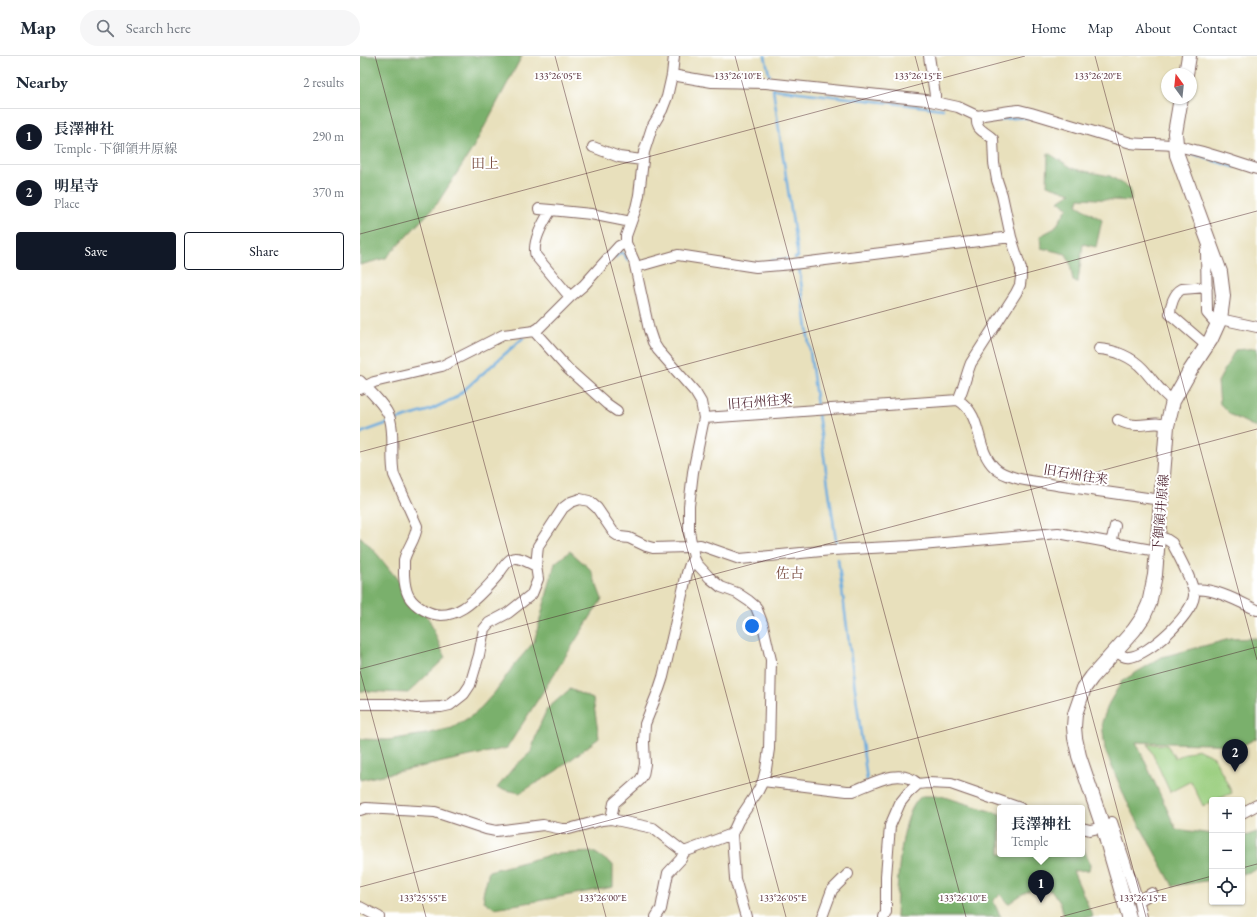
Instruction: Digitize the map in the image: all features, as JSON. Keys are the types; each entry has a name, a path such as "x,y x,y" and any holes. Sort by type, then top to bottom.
{"main road":[{"path":"1187,68 1189,56"},
{"name":"下御領井原線","path":"1127,915 1108,825 1079,756 1075,738 1074,721 1078,703 1084,688 1134,630 1146,610 1152,593 1162,500 1167,426 1173,401 1211,339 1219,320 1223,296 1220,272 1177,155 1175,133 1180,104"}],"street":[{"path":"674,56 672,76 667,97 662,110 652,127 642,160 639,196 632,222 626,236 626,243 636,267 649,330 653,342 658,350 695,392 701,402 704,418 688,506 694,558 697,564 710,578 721,587 738,593 756,607 763,625 771,660 772,676 769,749 766,769 763,781 738,820 732,834 735,879 746,917"},
{"path":"929,56 936,95 935,102"},
{"path":"672,76 712,82 771,84 935,102 958,107 977,119 1018,110 1131,143 1176,146 1191,149 1257,169"},
{"path":"958,400 963,391 967,375 977,352 1020,286 1021,277 994,162 993,139 978,128 977,119"},
{"path":"593,147 619,157 642,160"},
{"path":"539,209 591,214 632,222"},
{"path":"551,210 540,231 535,252 536,256 570,297"},
{"path":"636,267 678,255 756,267 793,264 1011,237"},
{"path":"536,566 521,559 515,558 510,560 472,601 456,613 436,615 425,611 409,599 405,582 404,559 416,532 417,526 394,475 392,466 392,427 390,419 387,412 362,385 442,366 503,335 534,331 584,285 620,246 626,243"},
{"path":"1210,244 1206,251 1207,313 1213,320 1257,326"},
{"path":"1207,287 1182,289 1178,291 1171,304 1169,312 1207,346"},
{"path":"534,331 568,369 617,411"},
{"path":"1099,349 1119,353 1133,361 1142,368 1166,396 1173,401"},
{"name":"旧石州往来","path":"704,418 958,400 964,403 974,415 984,451 995,468 1003,473 1016,478 1162,500"},
{"path":"1118,420 1128,424 1138,425 1160,423 1167,426"},
{"path":"360,704 393,704 417,708 441,707 450,705 464,694 470,685 479,656 484,629 489,623 508,613 532,594 538,579 536,566 538,546 563,508 571,502 580,499 589,501 598,508 614,533 620,537 629,538 653,548 700,545 740,559 832,550 910,546 1058,533 1112,543 1158,544 1166,539 1172,543 1194,590 1193,601 1176,626 1165,637 1136,656 1128,658 1122,656 1116,651"},
{"path":"1112,543 1116,526"},
{"path":"611,819 614,803 640,780 643,775 645,764 645,724 659,689 687,573 694,558"},
{"path":"1194,590 1205,590 1225,596 1257,610"},
{"path":"763,781 847,791 852,791 892,777 905,776 914,780 918,784"},
{"path":"884,917 886,912 886,876 890,826 900,804 908,793 918,784 951,784 1011,805"},
{"path":"1245,811 1257,805"},
{"path":"360,810 366,808 435,812 496,831 543,825 569,829 611,819 653,828 684,852"},
{"path":"1085,829 1090,830 1108,825 1137,898 1140,900 1139,903 1142,917"},
{"path":"656,917 661,909 668,873 681,859 684,852 732,834"},
{"path":"822,917 832,890 848,874"},
{"path":"1140,900 1152,893"},
{"path":"360,907 379,917"}],"green space":[{"path":"360,56 522,56 473,148 437,204 386,258 360,265"},
{"path":"1048,153 1074,169 1110,176 1130,188 1131,201 1079,198 1077,205 1102,220 1096,247 1083,244 1078,282 1073,281 1070,263 1066,254 1041,248 1040,236 1055,228 1068,207 1058,201 1071,193 1047,185"},
{"path":"1257,348 1257,428 1231,415 1220,404 1218,382 1235,350"},
{"path":"360,536 377,554 429,619 445,658 408,693 360,691"},
{"path":"570,551 591,570 602,599 507,748 360,780 360,739 388,740 426,734 452,728 476,713 495,692 514,665 534,642 555,563"},
{"path":"1257,638 1257,738 1243,745 1136,742 1176,829 1209,834 1209,880 1173,886 1126,800 1105,750 1102,722 1109,703 1122,681 1162,657 1230,639"},
{"path":"570,689 593,699 599,738 556,771 520,793 497,788 513,768 531,752 538,729 547,709"},
{"path":"1148,744 1167,745 1175,758 1197,749 1214,757 1232,793 1223,797 1209,797 1209,803 1203,806 1191,781 1170,792"},
{"path":"922,796 941,796 997,813 997,857 1085,857 1085,852 1090,865 1089,870 1073,871 1093,917 1064,917 1061,904 1052,891 1038,889 1024,893 1008,904 1000,894 993,901 1001,917 896,917 901,852 908,817 914,804"},
{"path":"1257,832 1257,870 1245,873 1245,869 1245,836"},
{"path":"594,852 613,865 613,887 494,908 484,901 483,894 489,871 554,854"}],"waterway":[{"path":"765,56 770,78"},
{"path":"795,258 798,257 773,89 943,109"},
{"path":"980,121 993,121 1019,117 1032,118"},
{"path":"1192,154 1234,167"},
{"path":"616,257 619,253 623,253 628,260"},
{"path":"770,261 787,259"},
{"path":"799,267 817,406"},
{"path":"396,420 430,410 455,398 523,338"},
{"path":"818,414 837,548"},
{"path":"360,434 388,423"},
{"path":"838,559 867,780"}],"place":[{"name":"明星寺","path":"1235,772"},
{"name":"長澤神社","path":"1041,903"}],"district":[{"name":"田上","path":"485,163"},
{"name":"佐古","path":"790,573"}]}
